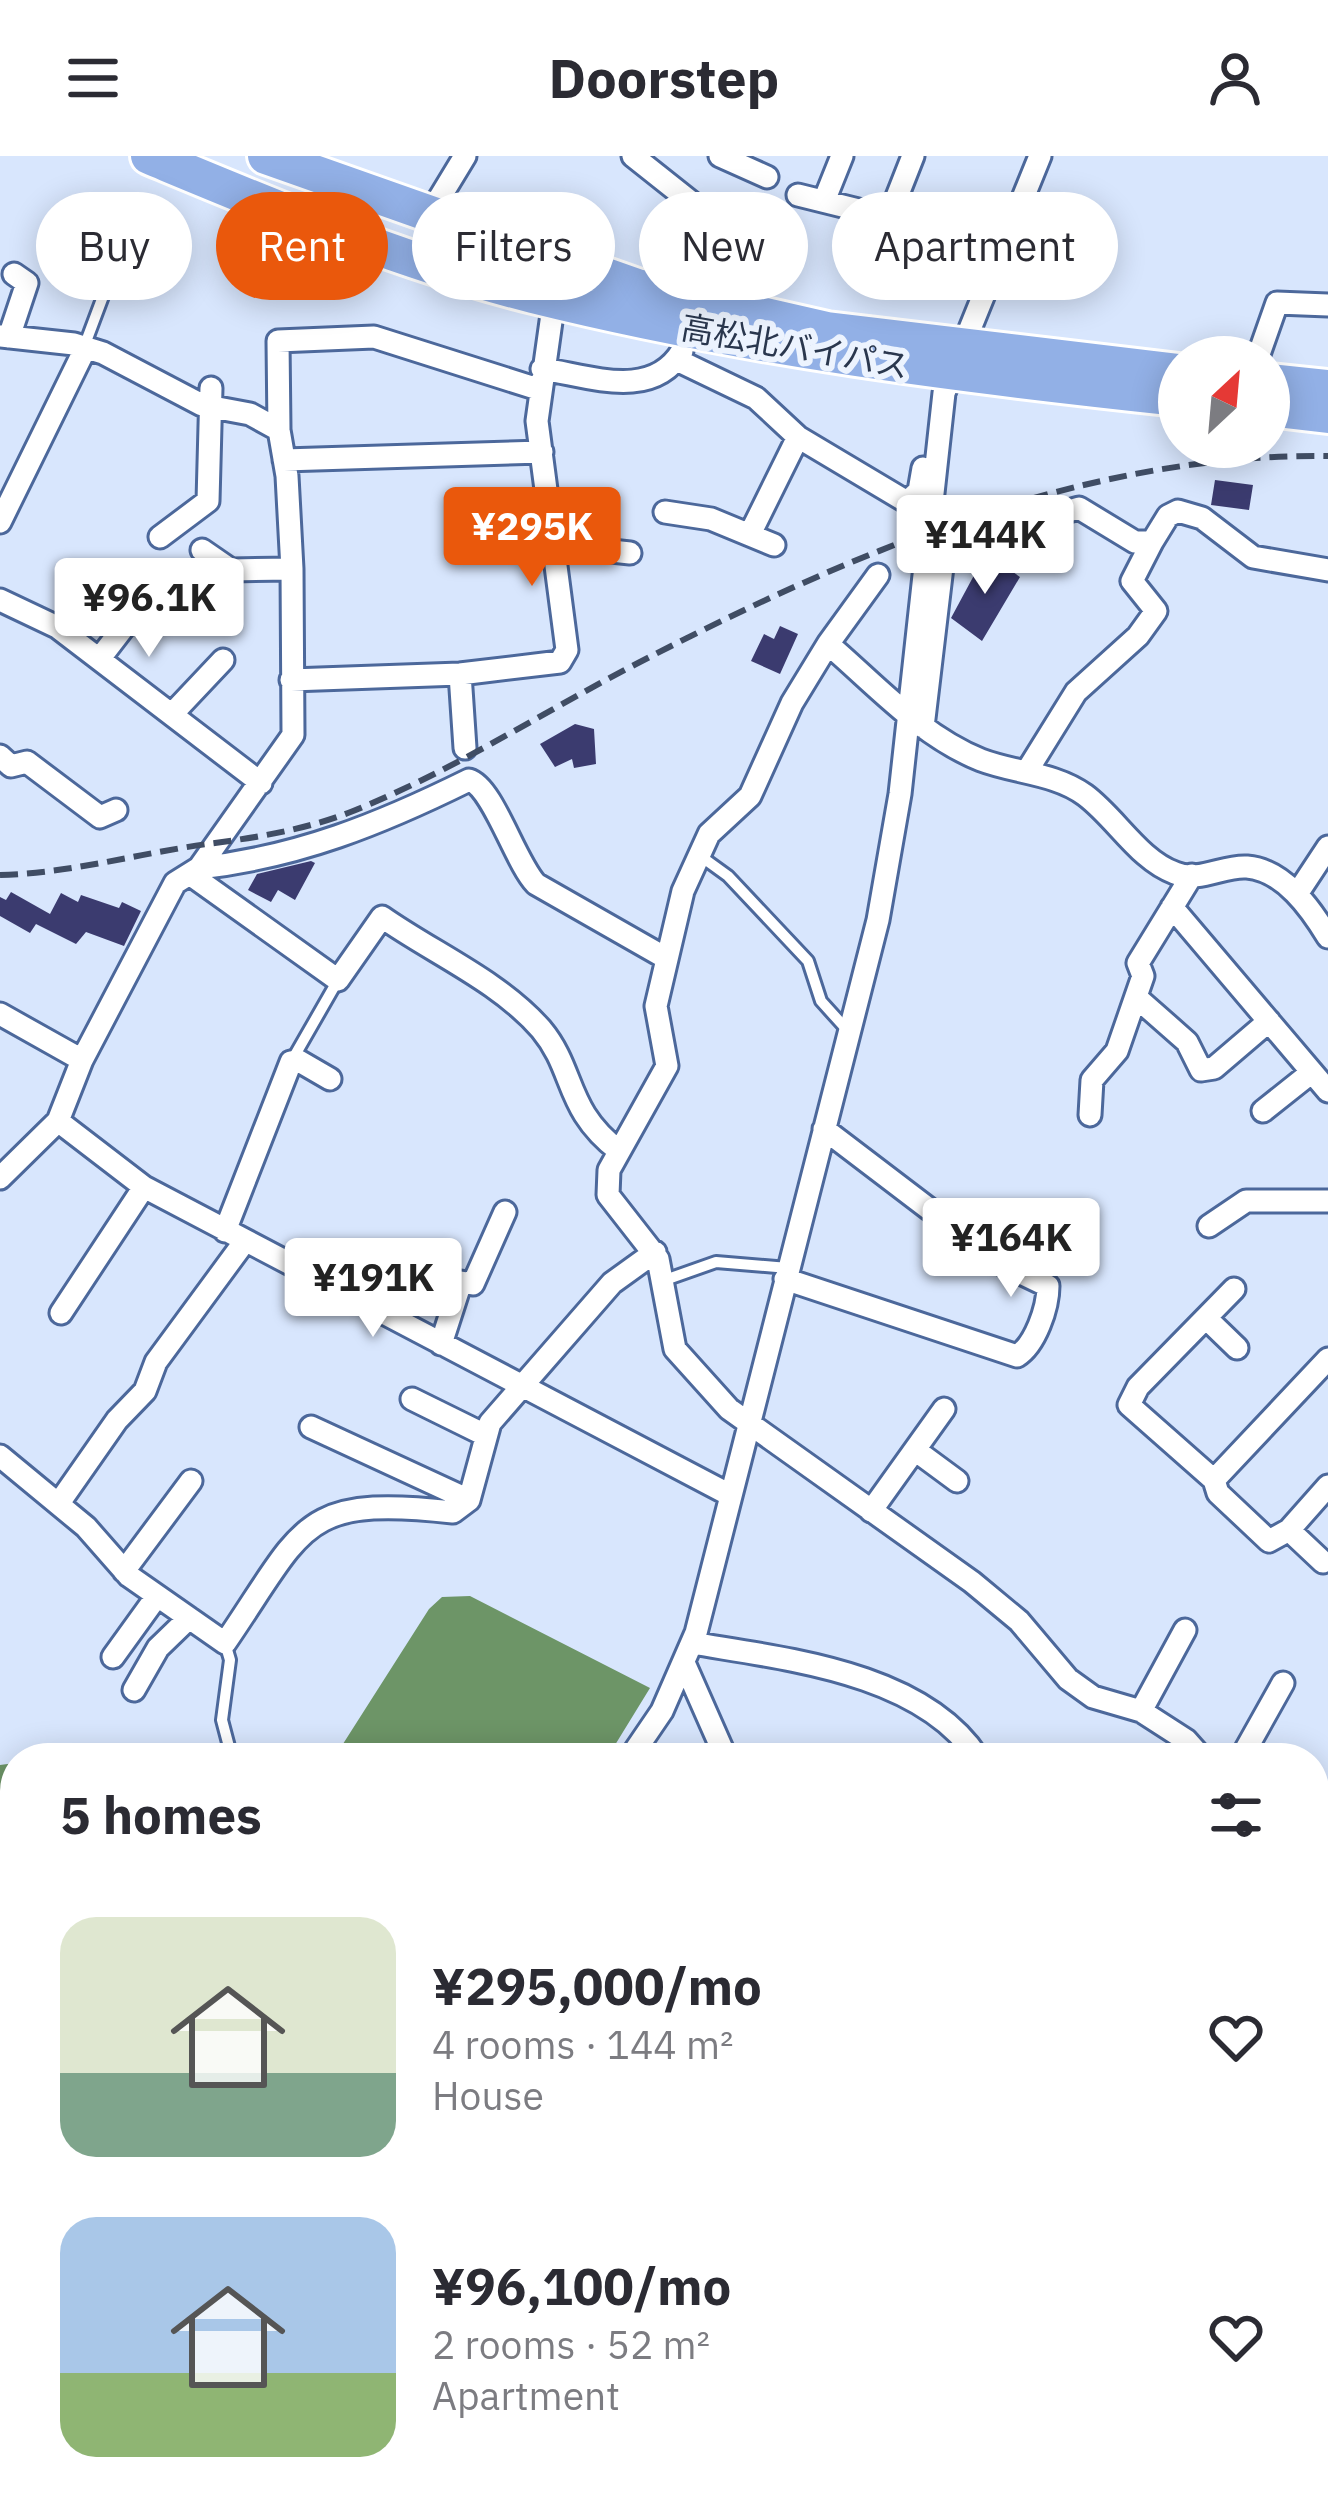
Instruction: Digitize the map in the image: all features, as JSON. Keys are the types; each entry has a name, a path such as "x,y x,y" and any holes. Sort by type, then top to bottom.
{"highway":[{"name":"高松北バイパス","path":"149,156 412,257"},
{"name":"高松北バイパス","path":"266,156 412,211"},
{"name":"高松北バイパス","path":"615,280 697,332"},
{"name":"高松北バイパス","path":"554,300 697,332 827,330 954,371 1158,395"},
{"name":"高松北バイパス","path":"954,371 1158,372"},
{"path":"1290,384 1328,388"},
{"path":"1290,410 1328,415"}],"street":[{"path":"443,192 465,156"},
{"path":"195,872 293,735 292,569 278,430 278,341 374,337 540,379 638,382 660,376 697,332 748,232 696,206 633,156"},
{"path":"720,156 767,177"},
{"path":"824,201 842,156"},
{"path":"899,192 913,156"},
{"path":"1026,192 1040,156"},
{"path":"808,197 832,203"},
{"path":"14,274 27,283 4,336 85,347 211,397 278,430"},
{"path":"291,680 460,674 560,662 568,650 542,452 540,379 554,300"},
{"path":"697,332 798,437 907,502 919,490 935,402 954,371 982,300"},
{"path":"1265,336 1277,303 1328,305"},
{"path":"0,522 10,481 85,347"},
{"path":"915,720 954,371"},
{"path":"160,537 208,501 211,397"},
{"path":"749,535 798,437"},
{"path":"284,460 542,452"},
{"path":"638,1743 688,1654 878,920 944,550 951,544 1079,508 1135,542 1152,542"},
{"path":"665,512 711,519 774,544"},
{"path":"1027,771 1076,692 1138,636 1156,611 1132,580 1168,515 1189,512 1253,557 1328,570"},
{"path":"556,545 630,553"},
{"path":"202,550 231,570 292,569"},
{"path":"878,575 792,704 750,796 709,834 699,855 664,957 656,1006 667,1066 619,1151 605,1182 608,1195 655,1252 665,1280 663,1308 674,1348 748,1424 1019,1622 1068,1678 1094,1697 1141,1711 1189,1743"},
{"path":"0,600 57,627 261,783"},
{"path":"100,658 130,619"},
{"path":"828,644 915,720 984,761 1027,771 1082,793 1151,860 1178,875 1246,867 1297,894 1321,915 1328,937"},
{"path":"173,713 223,659"},
{"path":"460,674 465,748"},
{"path":"0,756 10,766 27,762 104,821"},
{"path":"0,1178 58,1121 82,1060 176,883 195,872 308,850 378,825 469,780 485,794 524,871 536,884 664,957"},
{"path":"1297,894 1328,847"},
{"path":"195,872 338,980 382,917 468,970 542,1030 583,1115 619,1151"},
{"path":"1090,1115 1092,1080 1117,1051 1143,976 1138,963 1192,875"},
{"path":"1172,907 1328,1091"},
{"path":"1136,997 1186,1042 1201,1070 1214,1068 1269,1021"},
{"path":"0,1014 82,1060"},
{"path":"59,1503 117,1420 145,1391 156,1362 235,1236 291,1062 299,1060 330,1078"},
{"path":"1263,1111 1312,1072"},
{"path":"58,1121 144,1187 730,1495"},
{"path":"787,1274 1017,1356 1026,1351 1048,1301 1048,1286 1000,1262 824,1129"},
{"path":"61,1313 144,1187"},
{"path":"1209,1226 1246,1202 1328,1201"},
{"path":"441,1344 461,1282 473,1284 505,1212"},
{"path":"0,1456 59,1503 124,1571 225,1643 287,1552 325,1515 391,1505 453,1512 469,1500 485,1435 612,1283 655,1252"},
{"path":"1234,1289 1138,1387 1129,1405 1214,1480 1218,1493 1269,1540 1289,1531 1328,1486"},
{"path":"1206,1318 1237,1348"},
{"path":"1214,1480 1328,1359"},
{"path":"412,1399 485,1435"},
{"path":"872,1511 944,1409"},
{"path":"311,1427 469,1500"},
{"path":"915,1450 957,1481"},
{"path":"124,1571 191,1481"},
{"path":"1289,1531 1323,1562"},
{"path":"113,1657 157,1596"},
{"path":"134,1690 158,1648 189,1618"},
{"path":"1141,1711 1184,1630"},
{"path":"688,1654 721,1743"},
{"path":"688,1654 865,1682 952,1722 967,1743"},
{"path":"1249,1743 1283,1683"}],"lane":[{"path":"85,347 102,300"},
{"path":"699,855 728,876 808,961 821,1001 849,1032"},
{"path":"291,1062 338,980"},
{"path":"665,1280 716,1262 787,1274"},
{"path":"225,1643 230,1660 222,1720 228,1743"}],"shaded area":[{"path":"470,1596 650,1688 616,1743 344,1743 429,1609 442,1597"}],"building":[{"path":"1215,480 1253,485 1249,510 1211,505"},
{"path":"986,553 1020,577 982,641 951,618"},
{"path":"780,626 798,634 780,674 751,661 764,634 774,639"},
{"path":"575,724 594,729 596,764 574,768 572,759 555,767 540,744"},
{"path":"315,863 295,900 278,890 271,902 248,890 257,874"},
{"path":"11,892 50,914 61,893 78,902 81,895 119,908 122,902 141,911 124,946 86,932 76,944 36,924 30,933 0,916 0,897 6,900"}],"railway":[{"path":"0,875 266,835 348,813 459,761 719,622 886,548 972,517 1059,491 1148,472 1238,460 1328,456"}]}
